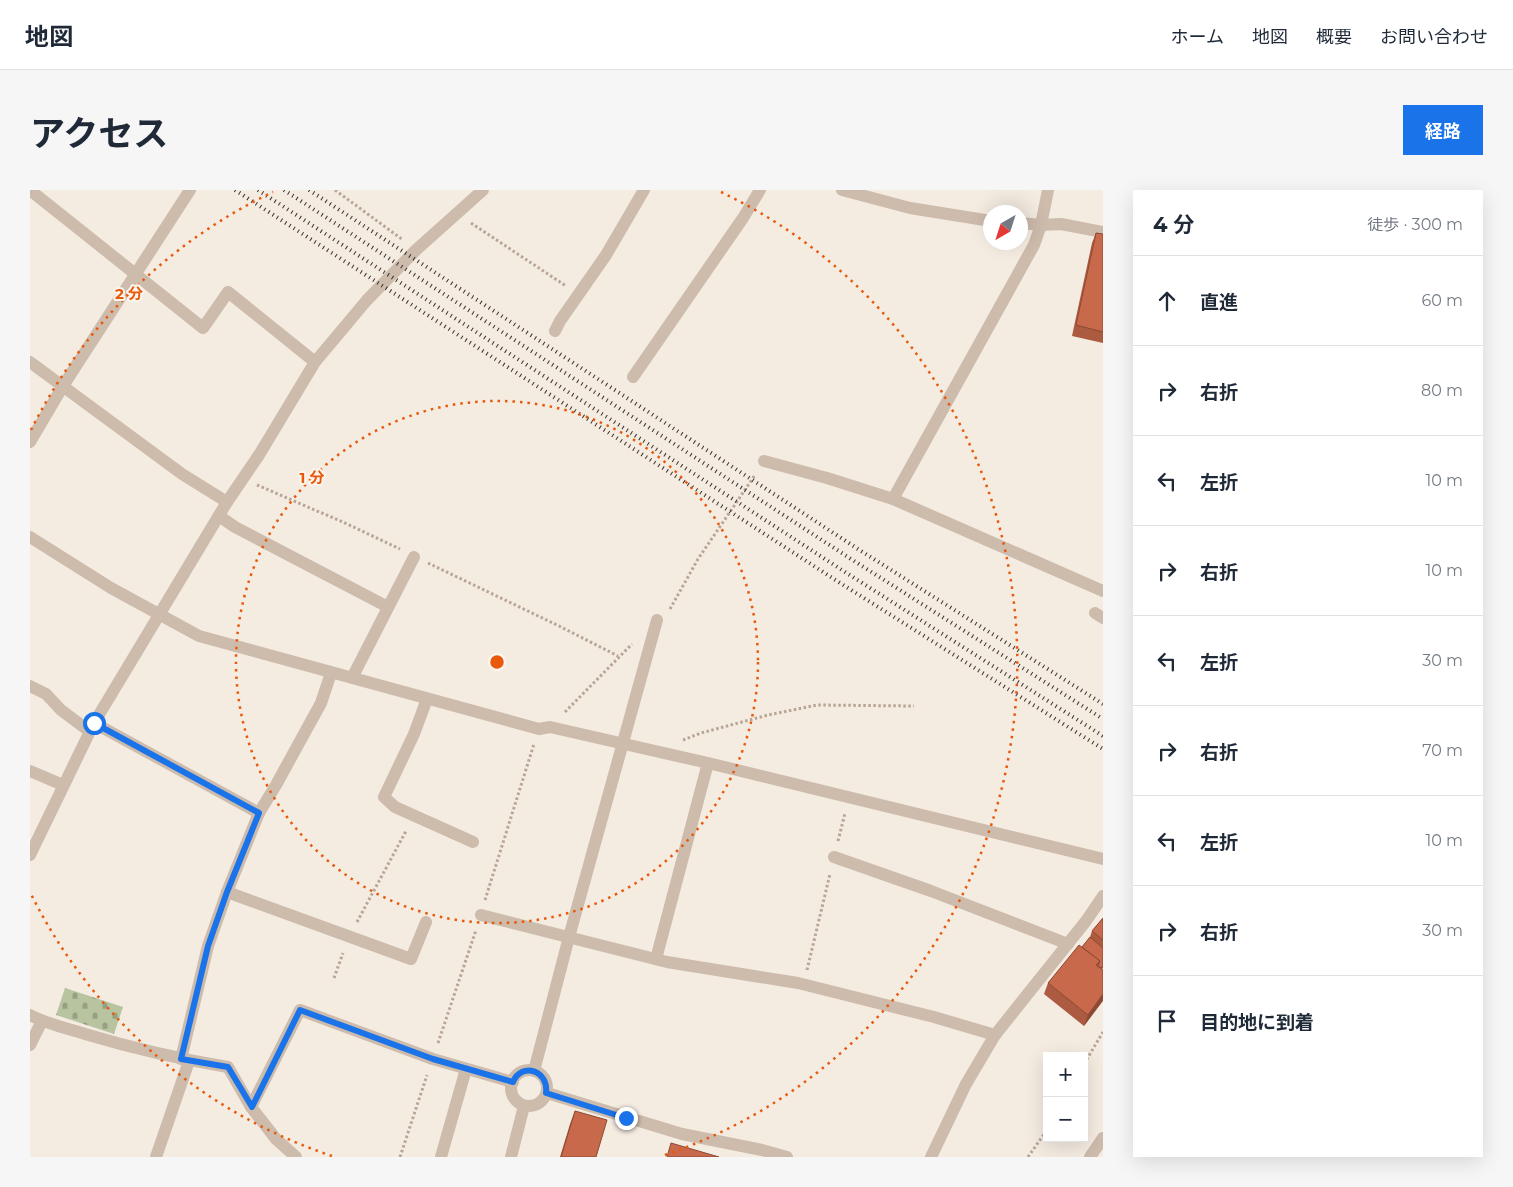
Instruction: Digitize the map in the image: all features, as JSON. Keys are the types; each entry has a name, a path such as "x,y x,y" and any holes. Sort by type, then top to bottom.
{"street":[{"path":"30,190 203,328 228,292 315,362"},
{"path":"30,442 190,190"},
{"path":"30,855 92,727 158,614 315,362 367,300 416,250 483,190"},
{"path":"555,331 606,255 644,190"},
{"path":"633,377 743,218 760,190"},
{"path":"842,190 910,208 983,220"},
{"path":"893,499 1034,245 1041,225 1048,190"},
{"path":"1028,224 1061,224 1103,232"},
{"path":"30,362 182,474 227,502"},
{"path":"764,461 893,499 1103,593"},
{"path":"219,516 234,527 388,607"},
{"path":"30,537 158,614 199,636 427,699 545,728 708,763 1103,859"},
{"path":"352,678 414,556"},
{"path":"534,1071 657,620"},
{"path":"156,1157 185,1060 208,946 227,892 259,813 321,703 331,673"},
{"path":"30,686 46,694 61,710 259,813"},
{"path":"427,699 414,734 384,797 395,807 473,842"},
{"path":"656,959 708,763"},
{"path":"30,771 63,785"},
{"path":"834,857 930,891 1068,944"},
{"path":"227,892 411,959 426,922"},
{"path":"931,1157 966,1084 995,1035 1068,944 1103,896"},
{"path":"481,915 656,959 804,985 934,1017 995,1035"},
{"path":"252,1107 300,1010 433,1059 513,1082"},
{"path":"30,1015 42,1021 114,1043 185,1060 228,1067 252,1107 276,1139 296,1157"},
{"path":"30,1045 42,1021"},
{"path":"441,1157 466,1069"},
{"path":"534,1071 544,1077 546,1093 541,1102 531,1106 524,1106 513,1095 513,1082 523,1072 534,1071"},
{"path":"546,1093 682,1134 786,1157"},
{"path":"511,1157 524,1106"},
{"path":"1090,1157 1103,1138"}],"path":[{"path":"335,190 416,250"},
{"path":"457,213 579,294"},
{"path":"657,620 672,608 698,559 764,461"},
{"path":"243,478 345,523 618,656"},
{"path":"400,1157 481,915 515,802 545,728 632,643"},
{"path":"655,752 701,732 817,705 914,706"},
{"path":"804,985 848,797"},
{"path":"334,978 349,937 414,816"},
{"path":"1088,1057 1103,1032"},
{"path":"1028,1157 1043,1136"}],"green space":[{"path":"65,988 123,1007 114,1034 56,1015"}],"building":[{"path":"1096,233 1103,234 1103,332 1076,325"},
{"path":"1103,918 1103,940 1092,931"},
{"path":"1090,937 1103,948 1103,966 1101,968 1098,966 1100,961 1082,947"},
{"path":"1079,945 1100,961 1096,965 1103,970 1103,994 1088,1015 1048,983"},
{"path":"575,1111 607,1120 596,1157 561,1157"},
{"path":"671,1143 719,1157 667,1157"}],"railway":[{"path":"235,190 837,581 1103,749"},
{"path":"258,190 845,572 1103,736"},
{"path":"284,190 851,559 1103,719"},
{"path":"309,190 858,549 1103,704"}],"route":[{"path":"94,723 259,813 227,892 208,946 181,1059 228,1067 252,1107 300,1010 433,1059 513,1082 523,1072 534,1071 544,1077 547,1088 546,1093 626,1118"}]}
